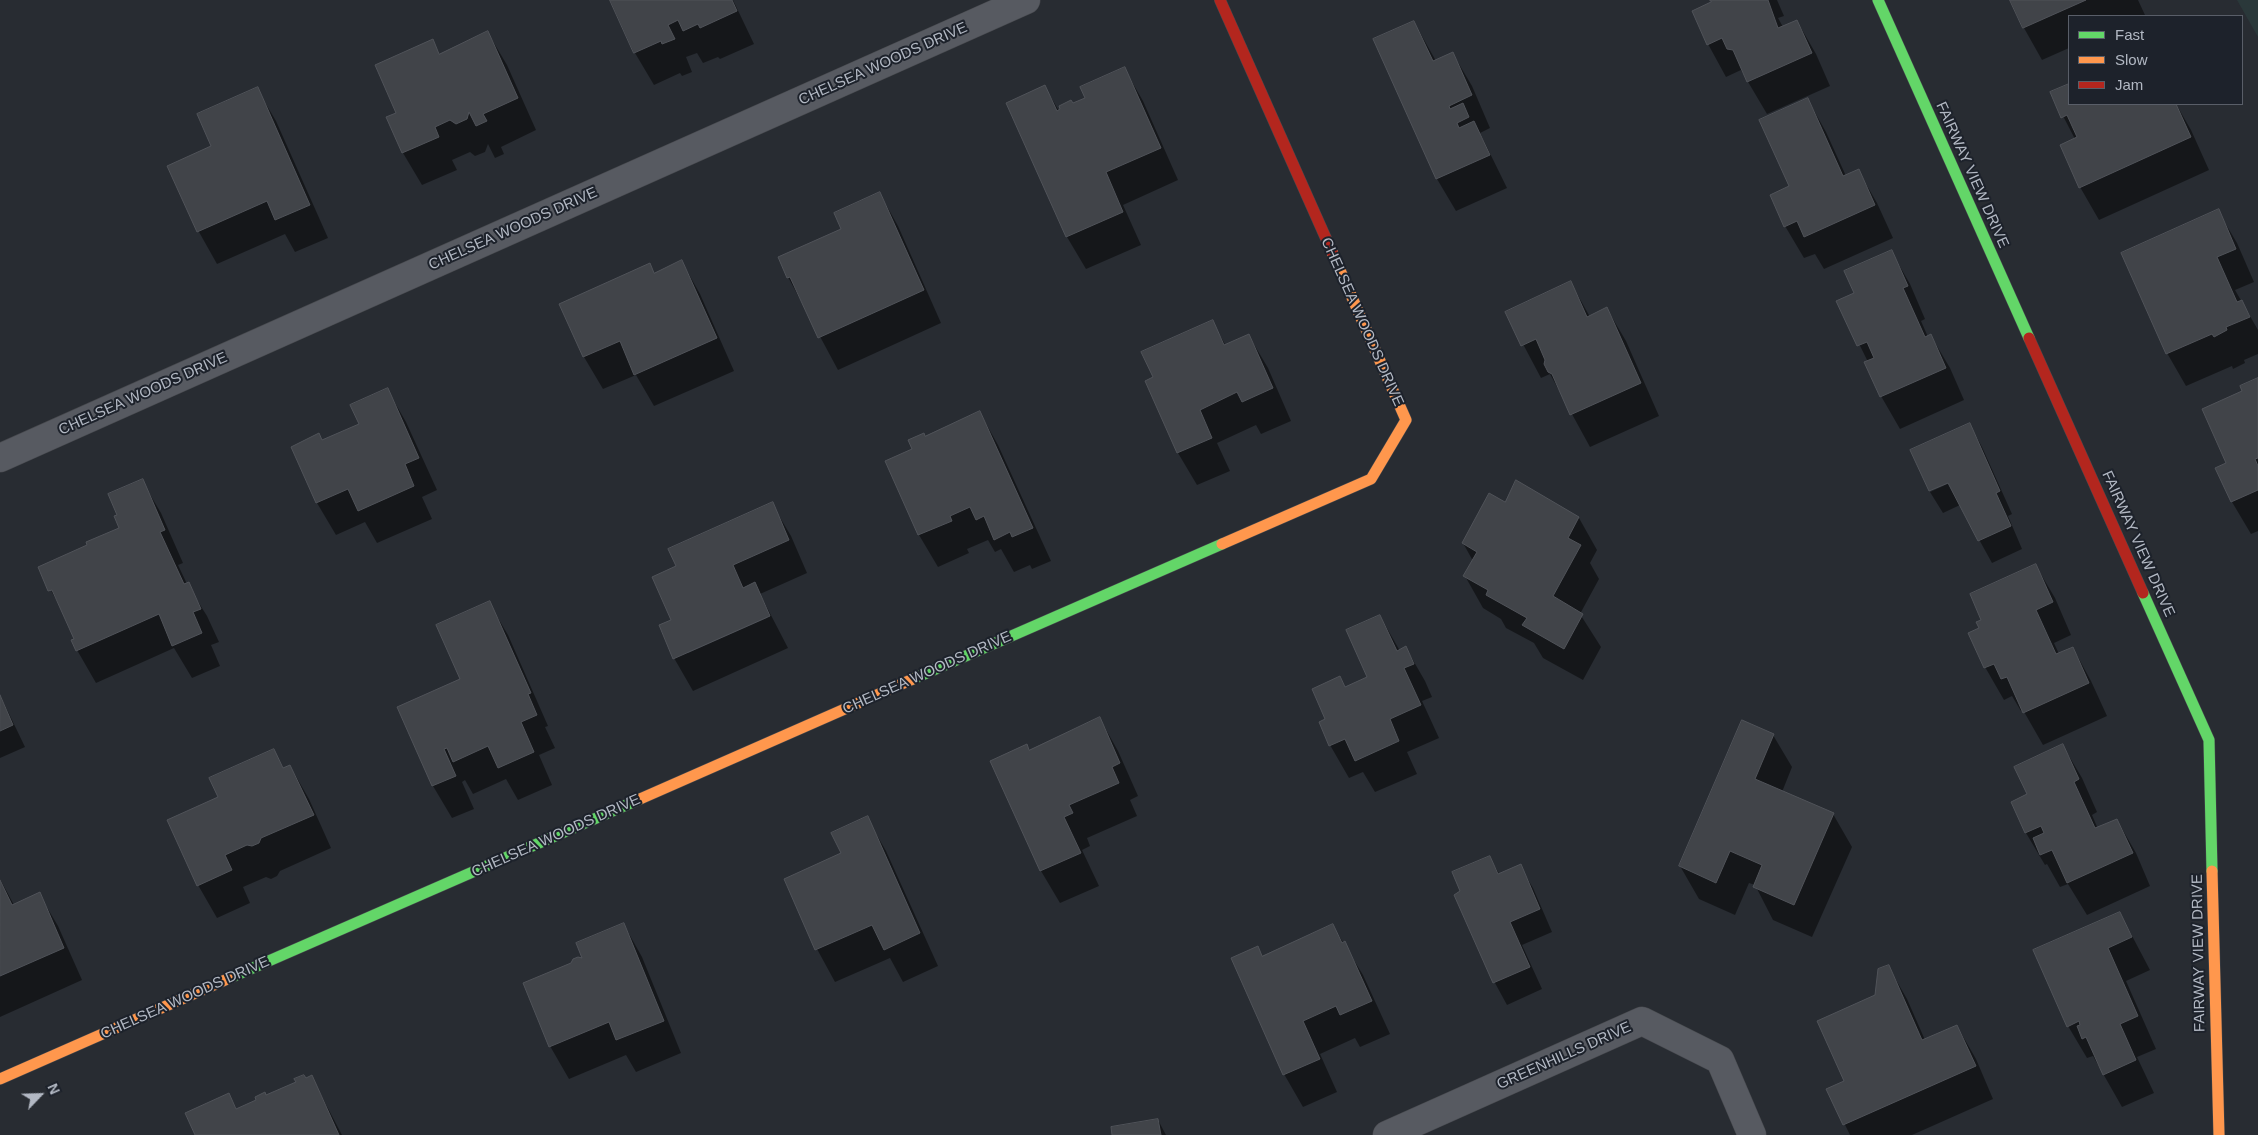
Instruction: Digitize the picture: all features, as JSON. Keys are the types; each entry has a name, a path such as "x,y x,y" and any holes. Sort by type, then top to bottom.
{"street":[{"name":"CHELSEA WOODS DRIVE","path":"0,458 1026,0"},
{"name":"CHELSEA WOODS DRIVE","path":"0,1079 1371,479 1406,420 1220,0"},
{"name":"FAIRWAY VIEW DRIVE","path":"1878,0 2209,740 2219,1135"},
{"name":"GREENHILLS DRIVE","path":"1387,1135 1642,1021 1720,1060 1752,1135"}],"shaded area":[{"path":"2237,0 2258,0 2258,37"}],"building":[{"path":"610,0 732,0 737,11 700,28 698,24 683,31 678,20 668,25 675,39 662,44 661,41 634,53"},
{"path":"1710,0 1768,0 1778,28 1797,20 1812,53 1747,82 1733,50 1727,49 1722,38 1707,45 1692,11 1711,2"},
{"path":"2010,0 2086,0 2023,28"},
{"path":"1414,21 1433,61 1453,52 1472,95 1449,106 1450,109 1463,103 1469,117 1457,123 1459,128 1474,121 1490,155 1436,179 1373,39"},
{"path":"488,31 518,98 483,114 487,121 476,126 469,112 467,119 456,124 450,120 435,127 439,137 402,153 386,117 396,113 375,65 433,39 439,54"},
{"path":"1125,67 1161,148 1106,172 1123,212 1066,237 1006,103 1045,85 1057,111 1060,109 1059,106 1071,100 1073,103 1085,98 1080,87"},
{"path":"2068,84 2068,105 2176,105 2191,137 2079,188 2060,145 2077,137 2067,115 2061,118 2050,92"},
{"path":"258,87 310,205 275,220 267,201 197,232 167,166 211,146 197,114"},
{"path":"1808,98 1843,176 1859,169 1875,205 1804,237 1797,221 1784,227 1770,195 1789,186 1759,120"},
{"path":"880,192 924,290 818,338 790,277 787,278 778,257 841,229 834,213"},
{"path":"2219,209 2236,249 2217,257 2237,302 2242,300 2250,317 2226,327 2227,330 2214,337 2212,334 2166,354 2121,253"},
{"path":"1892,250 1908,286 1903,288 1925,337 1931,334 1946,368 1880,397 1864,362 1874,358 1867,342 1857,346 1836,301 1854,293 1844,271"},
{"path":"682,260 717,338 634,375 620,341 583,357 559,304 650,263 654,273"},
{"path":"1571,281 1587,317 1607,307 1641,383 1570,415 1552,374 1548,372 1544,364 1545,360 1536,339 1521,346 1505,312"},
{"path":"1213,320 1224,345 1249,334 1273,388 1242,402 1237,392 1200,410 1212,438 1177,453 1145,381 1153,377 1141,352"},
{"path":"2258,378 2258,458 2255,459 2258,466 2258,490 2231,502 2215,468 2226,463 2202,409 2242,391 2240,386"},
{"path":"388,388 419,458 405,464 414,486 358,511 348,489 316,503 291,447 319,433 322,440 359,424 350,405"},
{"path":"980,411 1033,528 1012,537 1010,532 994,540 984,516 976,520 970,507 950,516 952,521 918,535 885,461 912,449 908,440 924,433 925,436"},
{"path":"1970,423 2000,491 1996,493 2011,526 1978,541 1948,483 1929,491 1910,450"},
{"path":"143,479 165,530 160,532 184,584 189,582 201,609 193,612 202,633 172,646 159,614 76,651 71,640 74,639 52,590 48,591 38,567 87,545 86,542 119,528 114,516 117,515 108,494"},
{"path":"1516,480 1579,517 1568,538 1581,545 1553,596 1583,614 1564,649 1522,625 1527,618 1486,595 1488,590 1463,576 1477,552 1462,543 1489,493 1505,502"},
{"path":"773,502 789,540 733,565 743,588 755,582 770,616 673,659 659,625 671,620 652,577 676,566 668,549"},
{"path":"2036,564 2053,602 2036,610 2056,654 2073,647 2089,683 2023,713 2007,677 2001,679 1994,664 1984,668 1968,633 1979,628 1976,622 1981,620 1970,594"},
{"path":"490,601 531,693 528,694 537,715 521,722 534,752 498,768 488,746 453,762 447,748 444,749 456,776 432,786 397,707 460,679 436,625"},
{"path":"1380,615 1397,651 1406,646 1414,664 1404,668 1421,705 1390,719 1399,741 1355,761 1345,739 1329,746 1319,722 1325,719 1312,689 1340,676 1345,687 1367,677 1346,630"},
{"path":"0,695 13,725 0,731"},
{"path":"1100,717 1120,763 1112,767 1119,783 1069,805 1073,813 1064,817 1081,853 1040,871 990,761 1027,744 1029,750"},
{"path":"1742,720 1774,734 1755,779 1834,813 1794,905 1753,887 1762,865 1730,851 1716,883 1679,866"},
{"path":"2063,744 2079,779 2074,782 2095,828 2117,819 2133,853 2067,883 2052,850 2040,855 2033,838 2044,833 2041,826 2025,833 2011,802 2027,794 2014,767"},
{"path":"274,749 283,768 290,765 314,815 261,838 259,843 252,846 247,845 225,855 232,870 197,886 167,820 218,797 209,778"},
{"path":"868,816 920,933 884,950 872,925 815,950 784,879 841,853 831,833"},
{"path":"1490,856 1498,874 1521,864 1540,909 1510,922 1530,967 1493,983 1454,895 1460,891 1452,872"},
{"path":"0,880 12,905 40,892 64,948 0,976"},
{"path":"2120,912 2132,937 2108,948 2138,1016 2120,1024 2136,1060 2103,1075 2086,1037 2082,1039 2077,1026 2080,1025 2079,1021 2067,1027 2033,950"},
{"path":"624,923 664,1021 616,1040 609,1022 549,1047 523,983 571,963 573,959 582,958 576,943"},
{"path":"1333,924 1342,943 1345,941 1372,1001 1340,1015 1336,1006 1303,1021 1320,1059 1283,1075 1231,958 1258,946 1262,956"},
{"path":"1889,965 1922,1040 1957,1025 1976,1066 1843,1125 1826,1089 1844,1081 1817,1021 1875,995 1878,969"},
{"path":"304,1075 306,1078 312,1075 339,1135 195,1135 185,1113 229,1093 236,1109 256,1100 255,1097 265,1092 266,1095 296,1082 294,1079"},
{"path":"1158,1119 1161,1135 1112,1135 1111,1127"}],"traffic: fast":[{"path":"1878,0 2029,338"},
{"path":"913,679 1222,544"},
{"path":"2143,593 2209,740 2212,871"},
{"path":"232,977 640,799"}],"traffic: slow":[{"path":"1222,544 1371,479 1406,420 1332,252"},
{"path":"640,799 913,679"},
{"path":"2212,871 2219,1135"},
{"path":"0,1079 232,977"}],"traffic: jam":[{"path":"1220,0 1332,252"},
{"path":"2029,338 2143,593"}]}
